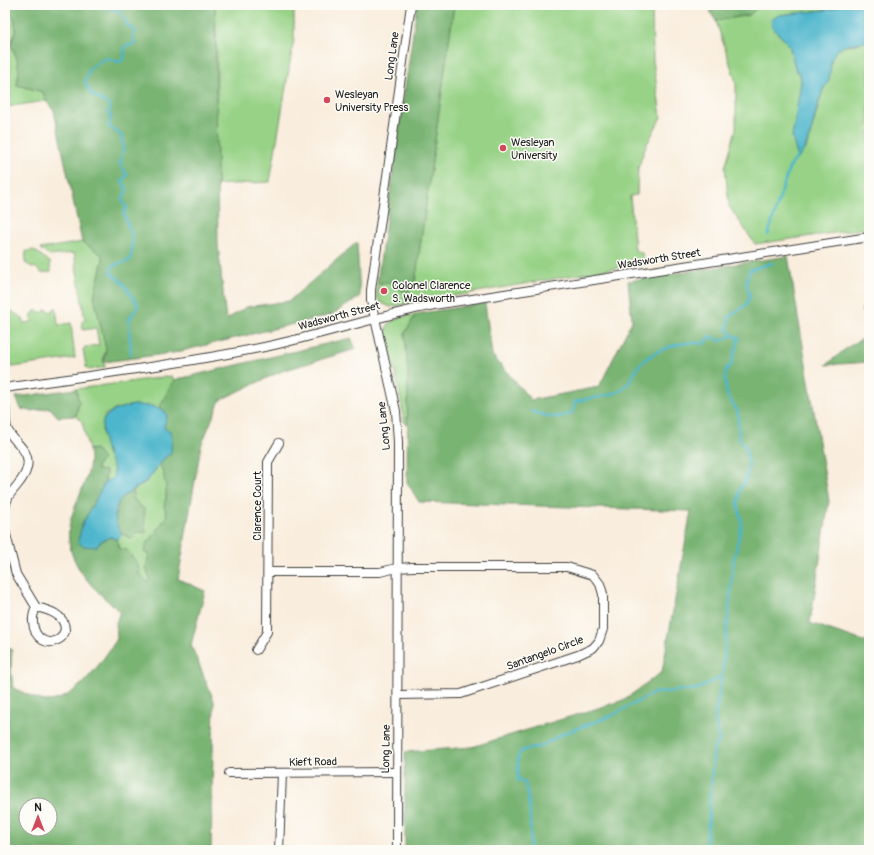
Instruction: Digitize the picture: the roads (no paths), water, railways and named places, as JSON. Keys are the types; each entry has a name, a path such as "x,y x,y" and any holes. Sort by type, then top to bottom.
{"street":[{"name":"Long Lane","path":"397,850 398,442 396,411 371,300 371,281 411,5"},
{"name":"Wadsworth Street","path":"5,388 206,358 271,345 375,318 434,305 869,237"},
{"path":"5,406 7,429 25,452 27,464 26,471 7,497 5,508"},
{"name":"Clarence Court","path":"256,650 267,632 268,462 279,444"},
{"path":"5,531 16,574 36,607 54,613 62,619 65,630 61,638 51,642 42,640 39,637 33,623 36,607"},
{"name":"Santangelo Circle","path":"397,568 567,567 593,575 600,584 604,594 603,630 599,641 593,648 578,655 460,694 398,695"},
{"path":"268,572 380,572 397,568"},
{"name":"Kieft Road","path":"229,773 397,772"},
{"path":"279,850 282,773"}],"water":[{"path":"841,5 869,5 869,41 846,46 839,49 833,56 828,82 823,89 807,143 798,159 792,137 801,82 800,73 796,71 789,45 772,27 771,20 779,15 833,9"},
{"path":"134,405 151,406 164,410 167,415 164,428 170,431 172,437 171,453 164,459 146,481 121,499 118,503 115,516 117,526 122,534 117,540 111,537 101,541 96,547 83,546 78,542 82,525 105,482 113,478 114,474 102,432 104,419 114,410"}],"waterway":[{"path":"102,5 121,12 128,26 136,31 133,35 135,44 125,46 124,59 120,62 106,58 90,68 85,82 90,93 111,106 108,112 111,117 108,126 121,135 124,148 120,164 127,175 122,181 127,189 122,200 127,208 124,211 124,215 133,238 133,244 130,260 112,266 111,273 123,283 138,305 129,320 131,354"},
{"path":"768,235 789,168 798,156"},
{"path":"706,850 714,746 719,741 715,717 722,676 734,559 742,523 738,505 740,488 745,482 749,465 745,446 739,439 738,412 727,395 725,380 726,369 731,365 739,338 732,335 727,329 729,317 746,305 750,297 746,283 750,270 772,263"},
{"path":"531,411 552,417 572,413 575,402 609,395 620,391 627,385 636,369 642,362 663,349 679,344 703,344 711,336 721,341 732,335"},
{"path":"530,850 528,800 525,783 518,780 518,757 521,751 542,746 562,734 611,716 654,693 697,689 722,676"}],"place":[{"name":"Wesleyan University Press","path":"327,100"},
{"name":"Wesleyan University","path":"503,148"},
{"name":"Colonel Clarence S. Wadsworth","path":"384,291"}]}
